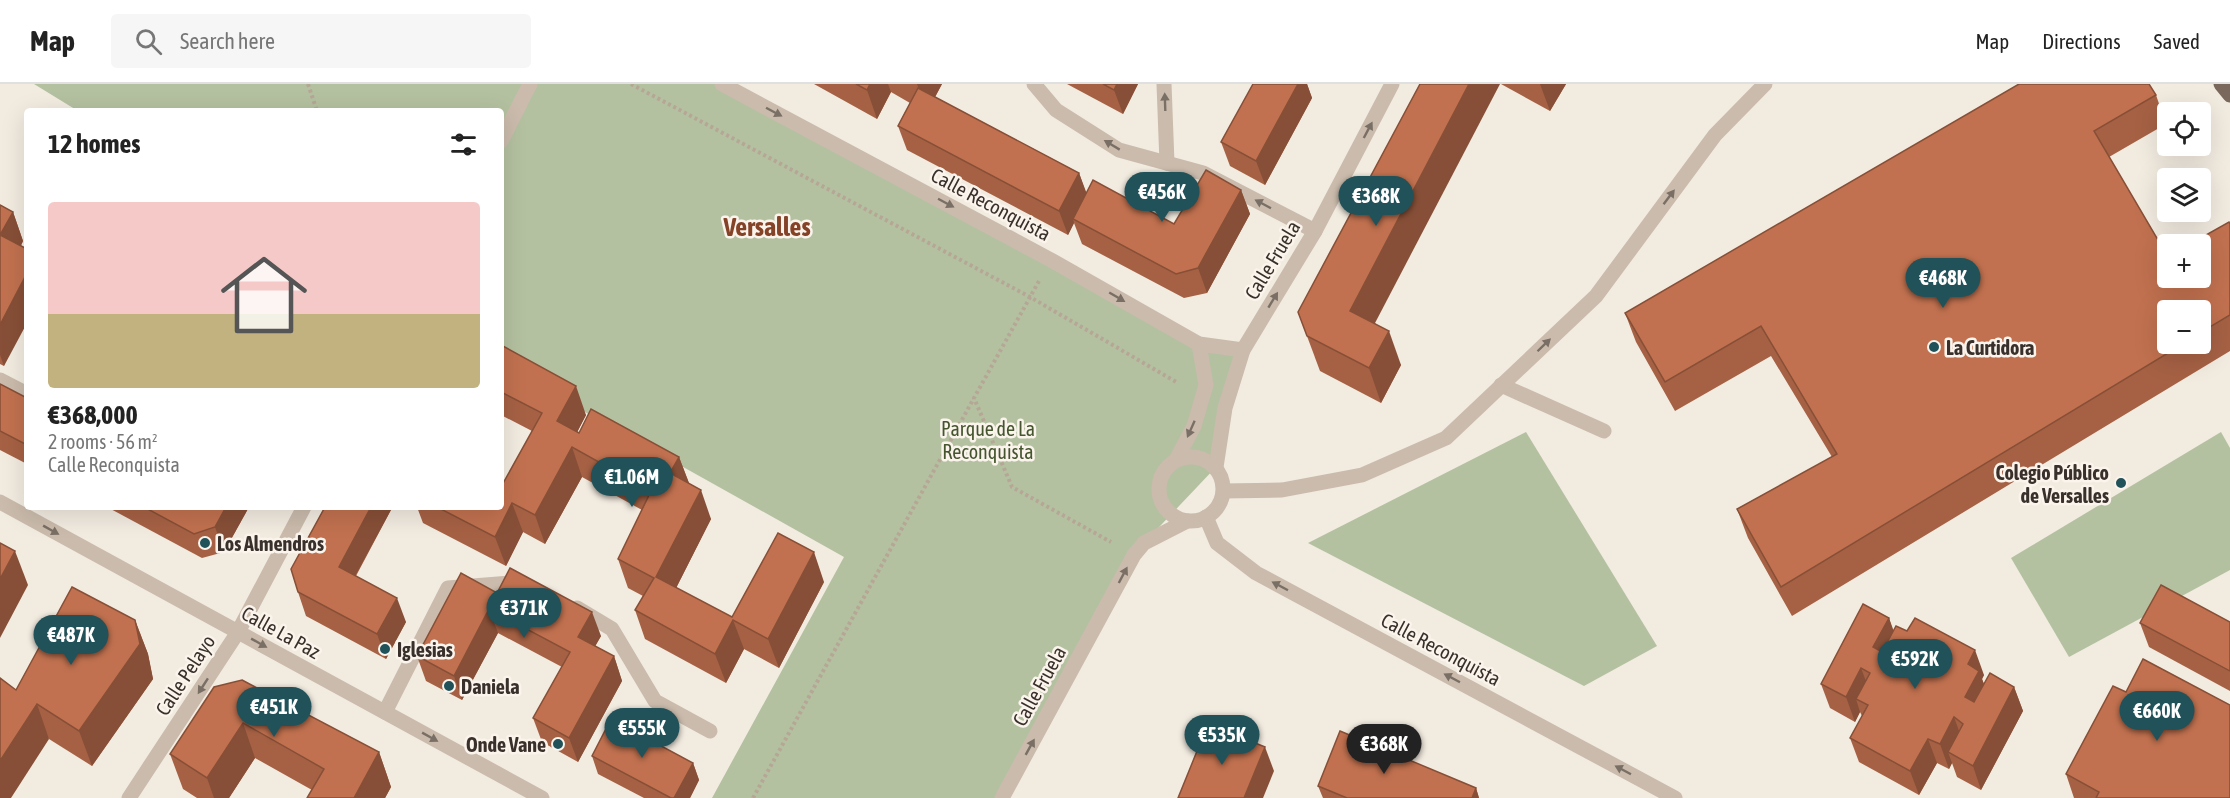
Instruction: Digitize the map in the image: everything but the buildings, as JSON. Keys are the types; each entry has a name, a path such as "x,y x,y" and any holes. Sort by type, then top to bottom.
{"main road":[{"path":"2221,84 2230,95"}],"street":[{"path":"504,135 530,84"},
{"name":"Calle Reconquista","path":"722,84 1051,260 1199,344 1243,350"},
{"path":"1034,84 1056,110 1119,150 1203,173 1315,231"},
{"path":"1164,84 1167,163"},
{"name":"Calle Fruela","path":"1216,467 1225,408 1243,350 1315,231 1392,84"},
{"path":"1224,491 1282,490 1362,475 1446,438 1596,296 1715,135 1765,84"},
{"path":"1176,460 1194,426 1206,386 1199,344"},
{"path":"0,380 24,392"},
{"path":"1501,386 1604,431"},
{"path":"1186,456 1197,456 1216,467 1222,478 1224,491 1220,503 1212,514 1206,518 1188,521 1174,517 1164,507 1159,495 1160,481 1165,469 1176,460 1186,456"},
{"name":"Calle La Paz","path":"0,502 542,798"},
{"name":"Calle Pelayo","path":"129,798 238,632 302,510"},
{"name":"Calle Reconquista","path":"1206,518 1217,543 1256,573 1675,798"},
{"name":"Calle Fruela","path":"1002,798 1134,555 1144,543 1188,521"},
{"path":"385,712 448,588 529,581 540,587"},
{"path":"560,599 612,629 655,701 710,731"}],"path":[{"path":"308,84 317,108"},
{"path":"631,84 1030,297 1203,396"},
{"path":"753,798 1051,260"},
{"path":"974,398 1012,487 1134,555"}],"green space":[{"name":"Parque de La Reconquista","path":"34,84 722,84 1199,344 1243,350 1216,467 1144,543 1003,798 712,798 844,557 504,367 504,108 73,108"},
{"path":"1526,432 1657,646 1584,686 1308,543"},
{"path":"2221,432 2230,448 2230,570 2069,657 2011,558"}],"place":[{"name":"La Curtidora","path":"1934,347"},
{"name":"Colegio Público de Versalles","path":"2121,483"},
{"name":"Los Almendros","path":"205,543"},
{"name":"Iglesias","path":"385,649"},
{"name":"Daniela","path":"449,686"},
{"name":"Onde Vane","path":"558,744"}],"district":[{"name":"Versalles","path":"767,227"}]}
